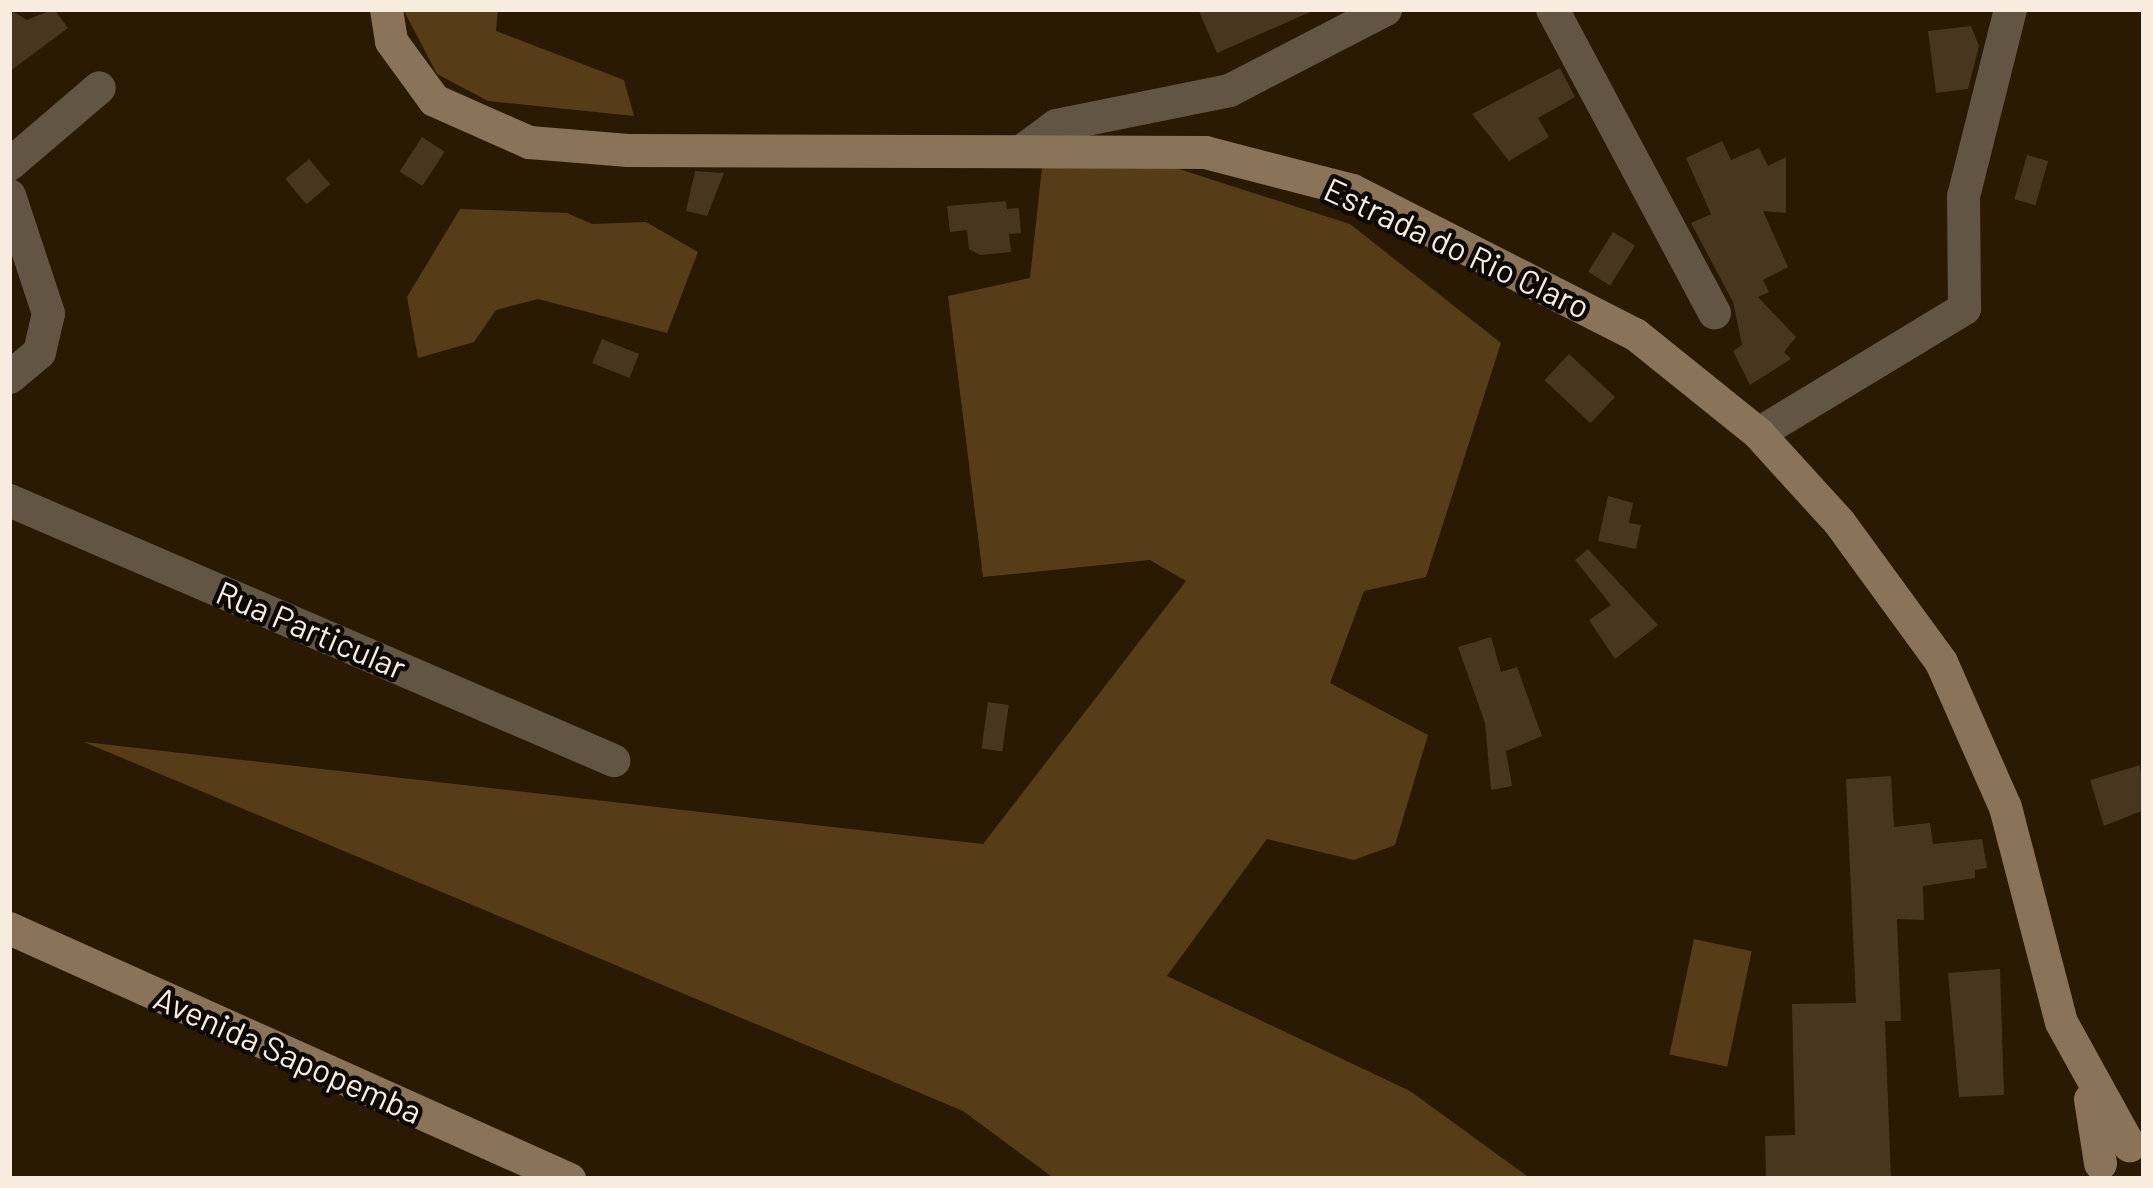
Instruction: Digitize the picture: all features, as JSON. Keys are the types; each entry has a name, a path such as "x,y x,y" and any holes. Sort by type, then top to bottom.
{"main road":[{"name":"Estrada do Rio Claro","path":"386,9 398,56 434,100 529,142 1205,152 1352,190 1635,334 1758,433 1839,522 1941,662 2005,807 2042,966 2084,1073 2127,1158"},
{"name":"Avenida Sapopemba","path":"9,928 569,1179"}],"street":[{"path":"1022,150 1056,125 1229,90 1384,9"},
{"path":"1552,9 1714,313"},
{"path":"1758,433 1964,308 1963,196 2010,9"},
{"path":"9,164 99,87"},
{"path":"9,195 48,313 39,352 9,377"},
{"name":"Rua Particular","path":"9,500 614,760"}],"shaded area":[{"path":"403,9 498,9 496,31 624,80 634,116 488,101 437,74"},
{"path":"1042,167 1176,168 1350,224 1501,343 1426,577 1364,591 1330,683 1428,735 1395,845 1354,860 1267,839 1167,976 1410,1091 1531,1179 1055,1179 963,1111 84,742 983,844 1186,581 1150,560 983,577 948,296 1030,278"},
{"path":"460,209 567,213 592,224 646,222 698,252 667,333 538,299 496,310 474,342 418,358 407,297"},
{"path":"1694,939 1752,951 1727,1067 1669,1054"}],"building":[{"path":"9,9 27,20 54,9 68,28 9,72"},
{"path":"1198,9 1317,9 1217,53"},
{"path":"1971,26 1979,46 1968,89 1936,93 1928,31"},
{"path":"1560,68 1575,97 1538,118 1549,137 1509,161 1472,114"},
{"path":"422,137 445,152 422,186 400,171"},
{"path":"1722,141 1731,160 1759,148 1768,166 1786,157 1786,213 1763,211 1788,267 1763,280 1769,292 1758,297 1796,337 1784,352 1791,359 1750,385 1733,351 1742,345 1733,302 1691,223 1711,214 1686,158"},
{"path":"2027,155 2048,161 2035,205 2014,199"},
{"path":"309,159 330,184 306,204 285,179"},
{"path":"695,171 724,173 707,216 686,211"},
{"path":"1006,201 1007,209 1019,208 1021,233 1009,234 1011,252 980,255 969,249 967,230 950,232 947,206"},
{"path":"1613,232 1635,246 1610,286 1588,272"},
{"path":"602,339 639,354 629,378 592,363"},
{"path":"1569,354 1615,397 1591,423 1544,380"},
{"path":"1608,496 1633,503 1629,523 1641,525 1636,549 1598,541"},
{"path":"1588,549 1658,625 1615,659 1589,620 1611,605 1575,560"},
{"path":"1491,637 1501,672 1517,667 1542,736 1506,751 1512,786 1491,790 1485,723 1458,647"},
{"path":"988,702 1009,705 1002,751 981,749"},
{"path":"2140,765 2144,810 2104,826 2090,780"},
{"path":"1891,776 1894,827 1930,823 1933,844 1982,839 1987,868 1975,870 1975,878 1923,886 1924,920 1897,919 1901,1021 1885,1021 1891,1179 1766,1179 1765,1136 1795,1135 1792,1004 1856,1003 1846,779"},
{"path":"2000,969 2004,1095 1959,1097 1948,973"}]}
